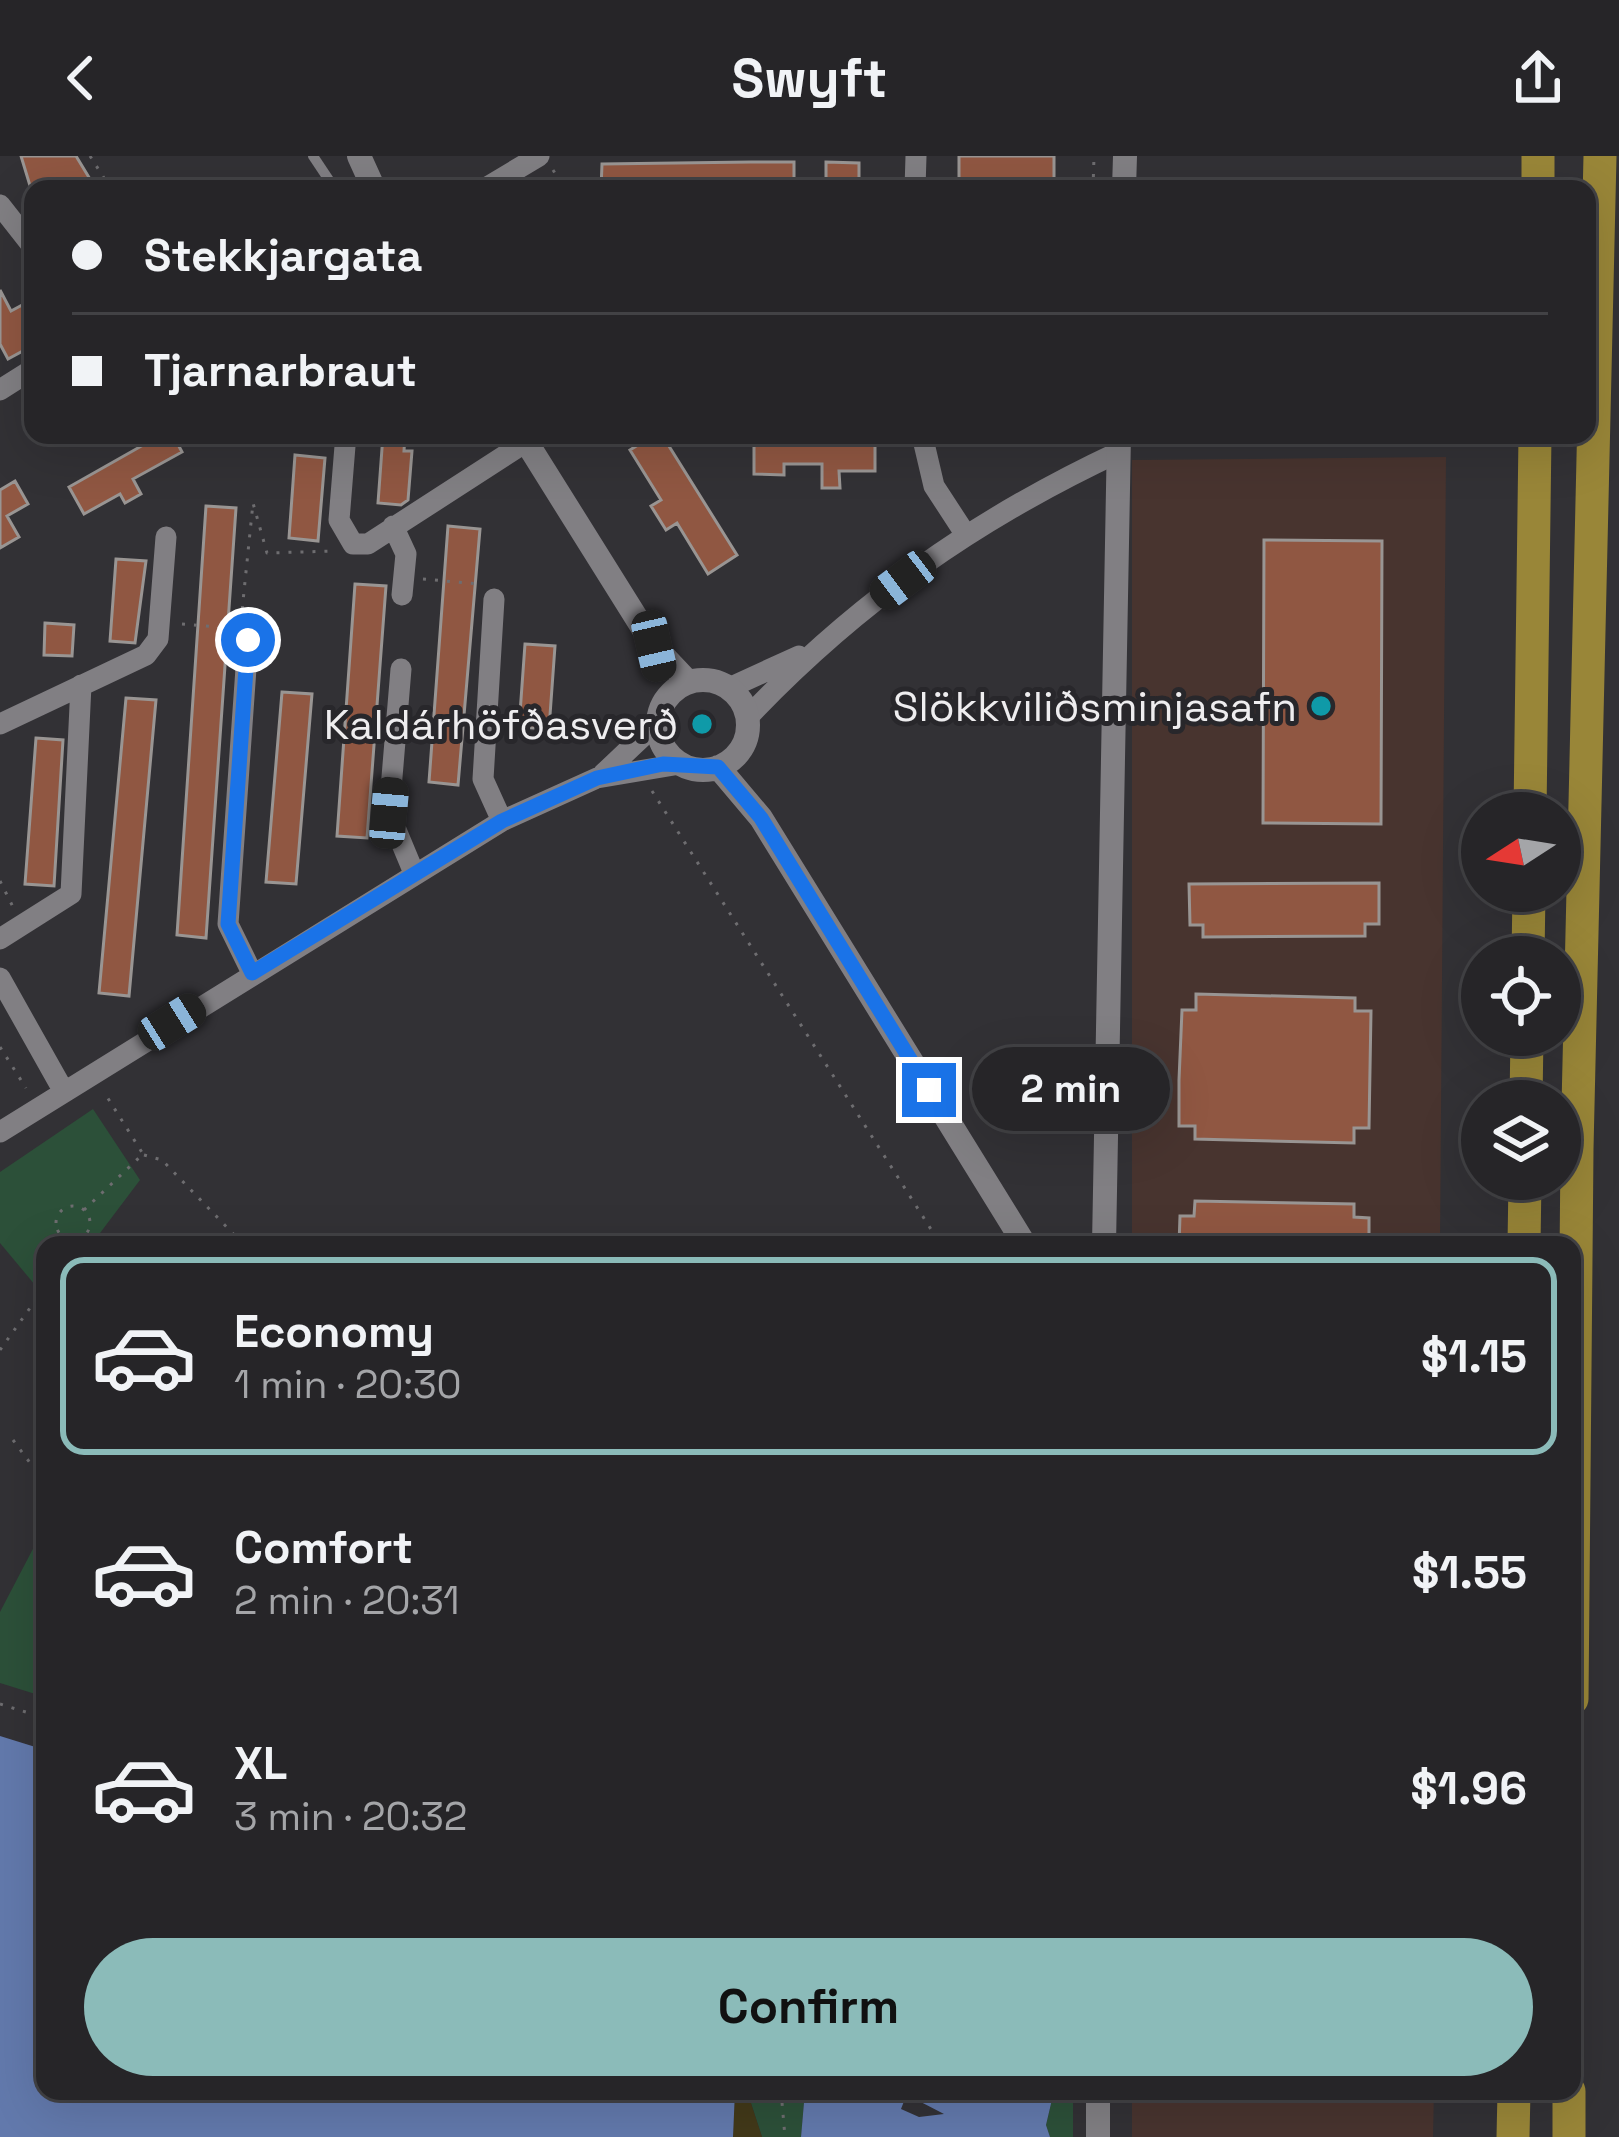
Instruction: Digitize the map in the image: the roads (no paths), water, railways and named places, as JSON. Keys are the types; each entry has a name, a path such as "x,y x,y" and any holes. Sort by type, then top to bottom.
{"highway":[{"path":"1596,329 1600,156"},
{"path":"1530,792 1535,444"},
{"path":"1576,1236 1593,444"},
{"path":"1524,1236 1525,1200"},
{"path":"1513,2137 1514,2100"},
{"path":"1569,2100 1569,2137"}],"street":[{"path":"500,180 542,156"},
{"path":"0,206 24,236"},
{"path":"345,446 339,520 353,544 368,544 515,444"},
{"path":"528,444 654,646 688,682"},
{"path":"924,444 934,486 964,532"},
{"path":"728,760 747,718 811,651 964,532 1117,444"},
{"path":"1104,1236 1119,444"},
{"path":"393,526 406,554 403,586"},
{"path":"0,724 146,655 158,639 166,537"},
{"path":"494,598 482,778 502,821"},
{"path":"248,640 228,924 252,973"},
{"path":"654,646 663,746 680,764"},
{"path":"597,778 688,682 702,680 729,688 811,651"},
{"path":"401,669 389,813 414,872"},
{"path":"0,939 71,894 81,686"},
{"path":"729,688 747,718"},
{"path":"0,1132 502,821 597,778 640,768 728,760"},
{"path":"728,760 1019,1236"},
{"path":"0,978 63,1090"},
{"path":"1098,2100 1098,2137"}],"water":[{"path":"0,1736 36,1747 36,2100 735,2100 733,2137 0,2137"},
{"path":"804,2100 904,2100 901,2109 919,2117 944,2114 917,2100 1052,2100 1046,2125 1050,2137 801,2137"}],"place":[{"name":"Slökkviliðsminjasafn","path":"1321,706"},
{"name":"Kaldárhöfðasverð","path":"702,724"}]}
